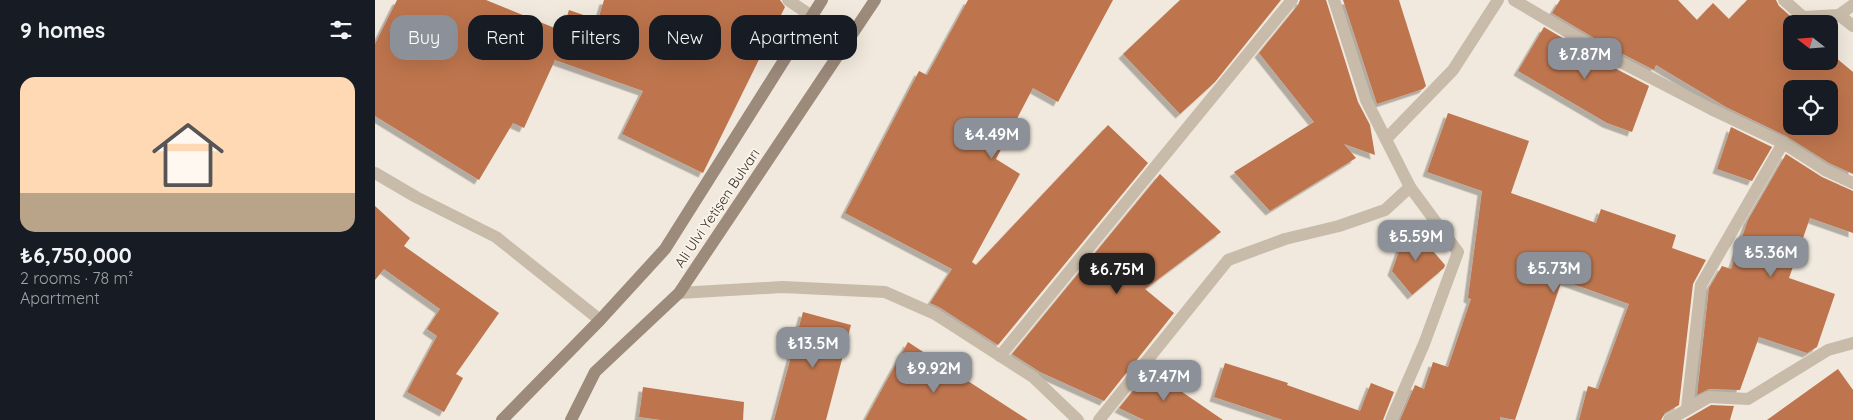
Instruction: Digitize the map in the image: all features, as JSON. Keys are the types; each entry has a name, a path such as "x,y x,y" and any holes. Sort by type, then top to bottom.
{"main road":[{"path":"814,15 823,0"},
{"name":"Ali Ulvi Yetişen Bulvarı","path":"571,420 595,372 679,293 875,0"},
{"path":"502,420 600,320 665,249 786,60"}],"street":[{"path":"788,0 810,15"},
{"path":"1000,356 1293,0"},
{"path":"1334,0 1366,100 1410,186 1458,252 1424,344 1391,420"},
{"path":"1386,138 1453,70 1498,0"},
{"path":"1515,0 1607,55 1783,144 1825,170 1853,183"},
{"path":"1784,0 1803,17 1839,14 1853,5"},
{"path":"1839,14 1853,26"},
{"path":"1687,408 1701,285 1783,144"},
{"path":"375,173 416,198 496,237 600,320"},
{"path":"1099,420 1228,260 1285,239 1339,226 1385,210 1410,186"},
{"path":"679,293 783,288 885,292 935,314 1033,377 1078,420"},
{"path":"1669,420 1709,397 1748,400 1829,350 1853,343"}],"building":[{"path":"397,0 486,0 523,15 468,15 468,60 543,60 543,23 553,27 553,60 555,60 524,128 513,123 479,180 375,116 375,44"},
{"path":"604,0 780,0 785,7 781,15 731,15 731,60 759,60 703,173 622,134 643,91 555,60 639,60 639,15 600,15"},
{"path":"968,0 1113,0 1058,102 1033,88 996,159 1020,174 972,262 976,265 1108,125 1148,163 998,345 930,303 952,269 845,213 919,71 927,75"},
{"path":"1180,0 1281,0 1215,82 1180,114 1123,54"},
{"path":"1300,0 1326,0 1358,102 1370,125 1375,155 1344,144 1356,158 1270,211 1234,172 1314,122 1259,53"},
{"path":"1343,0 1399,0 1426,86 1423,89 1377,104"},
{"path":"1560,0 1678,0 1697,20 1713,3 1729,19 1747,0 1776,0 1779,6 1789,15 1783,15 1783,70 1838,70 1838,60 1853,72 1853,174 1829,163 1784,135 1838,135 1838,80 1783,80 1783,135 1726,107 1656,65 1654,70 1611,48 1552,13"},
{"path":"569,10 584,15 567,15"},
{"path":"1544,27 1603,62 1649,86 1632,132 1607,123 1518,71"},
{"path":"1448,113 1529,141 1511,193 1596,223 1601,209 1676,235 1672,248 1706,260 1693,284 1679,405 1665,413 1661,420 1579,420 1588,386 1598,389 1629,304 1562,280 1515,420 1500,417 1500,420 1400,420 1415,385 1424,389 1433,362 1448,367 1471,299 1468,298 1482,191 1427,172"},
{"path":"1731,127 1772,147 1752,181 1717,169"},
{"path":"1786,154 1822,177 1853,191 1853,233 1810,218 1789,278 1835,294 1817,347 1807,353 1759,337 1740,390 1709,389 1697,395 1709,288 1722,266 1731,269 1748,220"},
{"path":"1160,174 1221,232 1145,289 1174,313 1104,401 1040,372 1012,354"},
{"path":"375,206 410,238 404,246 499,313 456,374 463,378 444,412 407,392 437,336 427,329 440,309 384,269 375,280"},
{"path":"1409,223 1445,265 1444,268 1412,295 1392,271"},
{"path":"803,312 851,325 826,420 774,420"},
{"path":"908,342 1028,420 865,420"},
{"path":"1225,363 1288,383 1287,385 1360,411 1371,383 1394,392 1383,420 1283,420 1214,397"},
{"path":"1838,369 1853,390 1853,420 1767,420"},
{"path":"1150,370 1223,420 1144,420 1119,408"},
{"path":"643,387 744,402 743,420 661,420 639,417"},
{"path":"1711,405 1734,406 1730,420 1685,420"}]}
